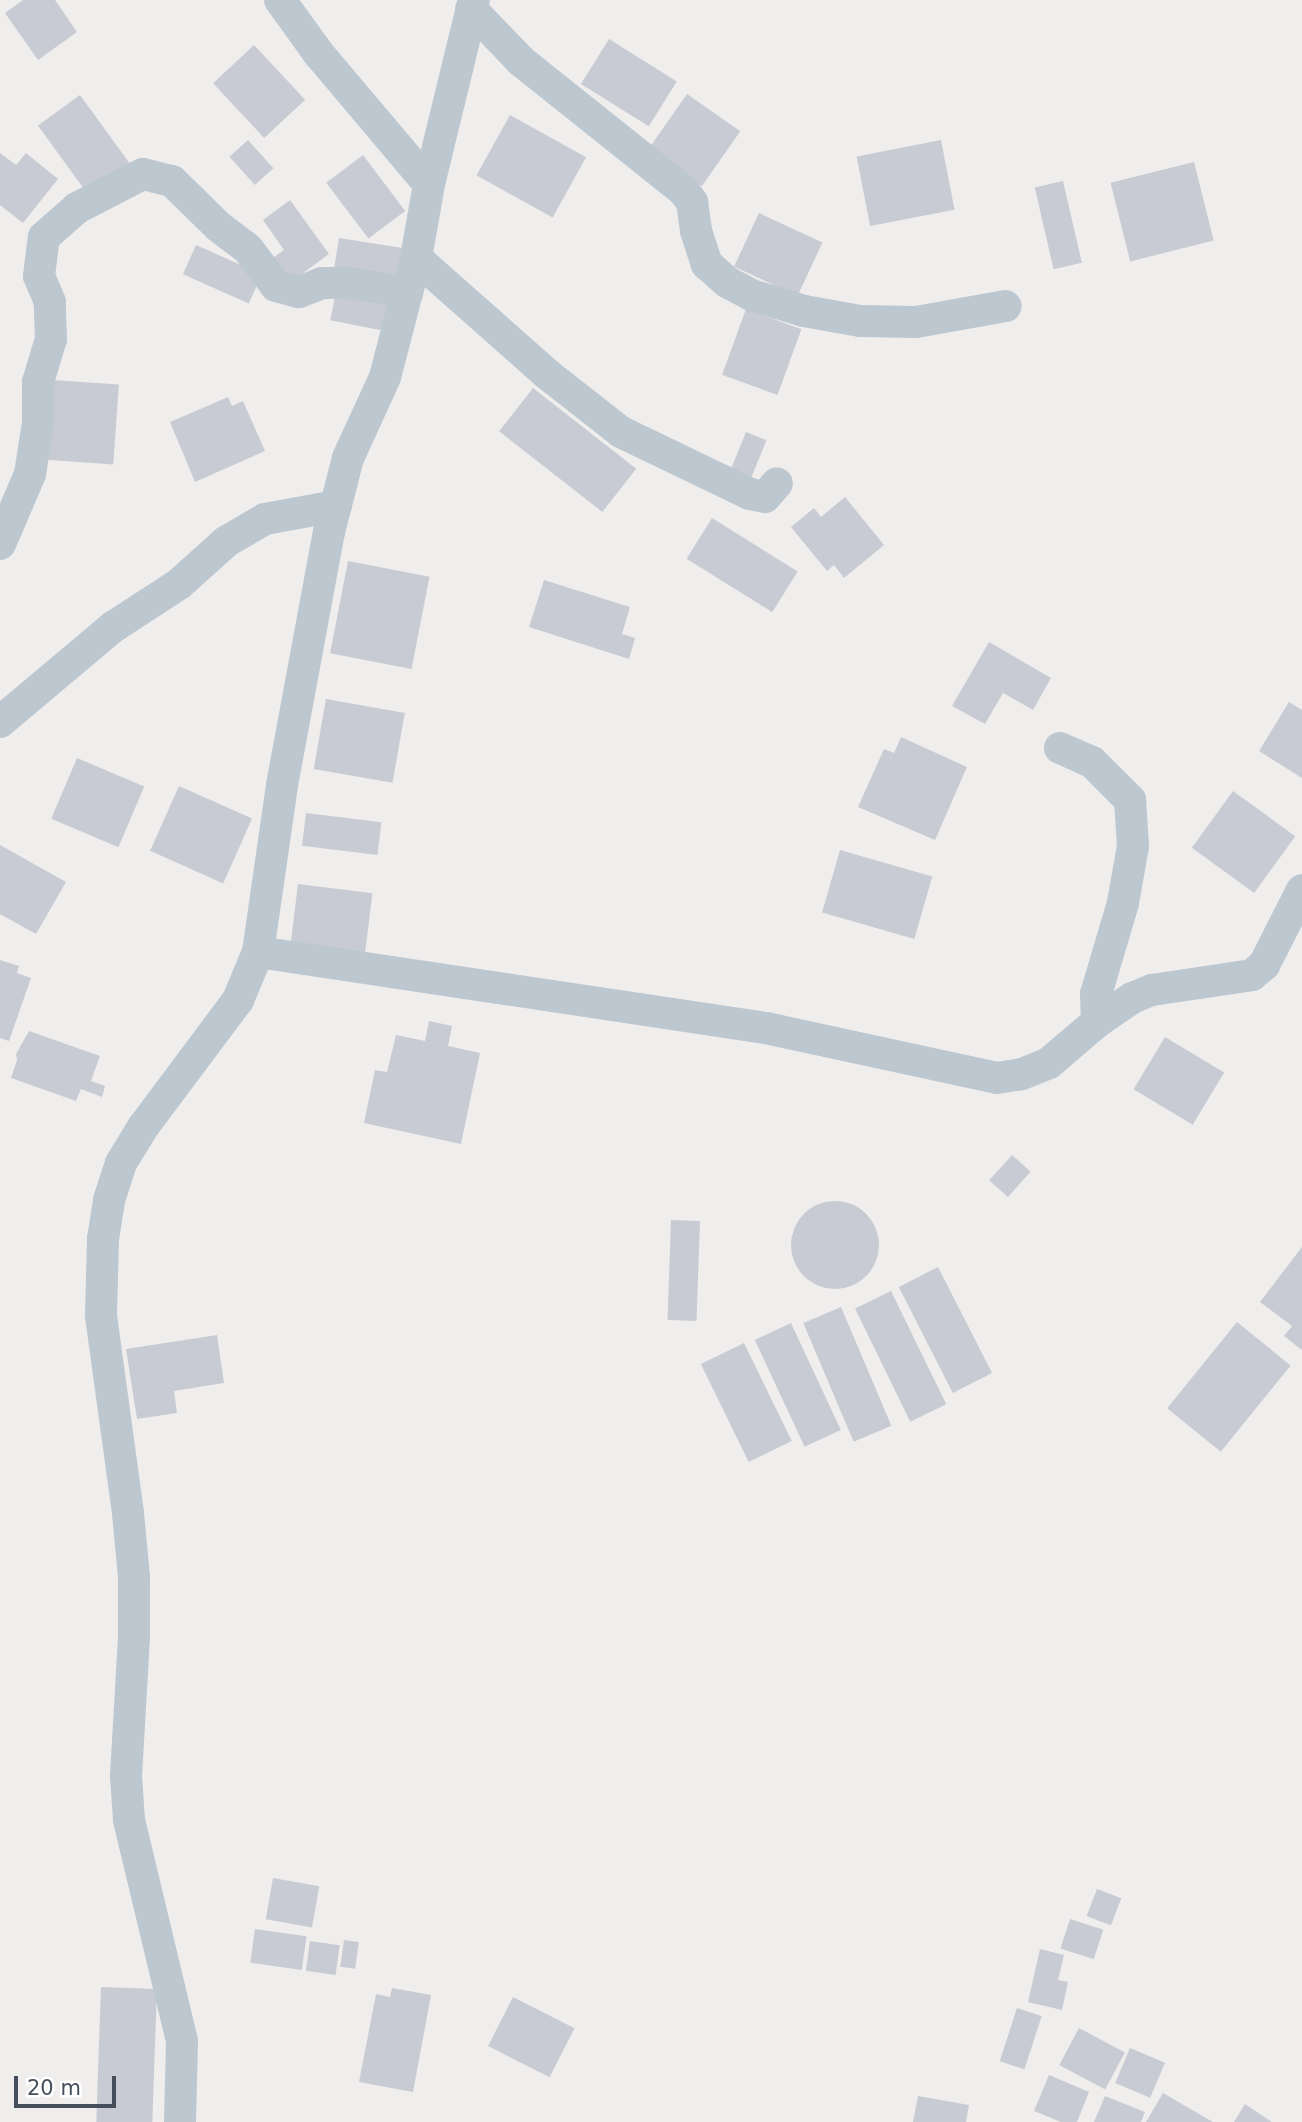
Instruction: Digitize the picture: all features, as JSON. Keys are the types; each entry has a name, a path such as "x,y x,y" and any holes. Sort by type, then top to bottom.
{"street":[{"path":"280,0 319,54 429,184"},
{"path":"180,2122 182,2041 129,1820 126,1776 134,1636 134,1577 128,1513 102,1326 101,1261 109,1200 121,1163 172,1087 238,1000 258,952 282,785 307,644 336,506 348,458 385,377 416,258 429,184 472,4"},
{"path":"472,4 521,61 684,191 692,202 696,231 707,264 727,282 751,295 794,308 860,321 916,322 1006,306"},
{"path":"0,544 30,474 38,423 38,382 51,339 50,302 39,276 44,237 77,208 143,174 172,181 219,227 248,248 276,286 299,292 322,283 346,283 407,292"},
{"path":"416,258 547,374 621,432 750,494 765,497 777,483"},
{"path":"0,722 113,627 179,584 226,541 265,519 336,506"},
{"path":"1059,748 1091,762 1130,800 1133,846 1124,903 1096,994 1097,1022"},
{"path":"258,952 765,1028 997,1078 1022,1074 1049,1063 1097,1022 1132,998 1152,990 1252,975 1264,965 1302,890"}],"building":[{"path":"23,0 55,0 77,32 38,60 5,13"},
{"path":"609,39 677,81 649,126 581,84"},
{"path":"254,45 305,100 264,138 213,83"},
{"path":"687,94 740,131 702,186 649,149"},
{"path":"80,95 129,163 87,194 38,126"},
{"path":"510,115 586,157 553,218 477,175"},
{"path":"248,140 273,168 255,185 229,157"},
{"path":"941,140 955,210 870,226 857,156"},
{"path":"0,153 16,165 26,153 58,179 23,223 0,205"},
{"path":"363,155 405,211 368,239 326,183"},
{"path":"1194,162 1214,241 1130,261 1111,183"},
{"path":"1063,181 1082,263 1054,269 1035,188"},
{"path":"290,200 329,254 288,284 270,260 284,250 263,220"},
{"path":"759,213 822,243 798,296 734,266"},
{"path":"339,238 404,248 398,286 333,276"},
{"path":"196,245 262,274 249,304 183,274"},
{"path":"337,286 393,297 386,331 330,320"},
{"path":"746,309 801,329 778,395 722,375"},
{"path":"53,380 119,385 113,464 47,460"},
{"path":"533,388 636,469 602,512 499,431"},
{"path":"228,397 232,406 243,401 265,451 195,482 170,422"},
{"path":"746,432 766,440 750,480 730,472"},
{"path":"845,497 884,545 844,578 834,565 827,571 791,527 814,508 821,517"},
{"path":"712,518 798,572 772,612 687,559"},
{"path":"348,561 429,577 412,669 330,653"},
{"path":"544,580 630,607 622,634 635,638 629,659 529,627"},
{"path":"989,642 1051,678 1033,710 1003,693 985,724 952,706"},
{"path":"326,699 405,713 392,783 314,769"},
{"path":"1289,702 1302,710 1302,778 1259,751"},
{"path":"901,737 967,767 935,840 858,807 884,749 894,753"},
{"path":"77,758 144,787 118,847 51,819"},
{"path":"179,786 252,819 223,883 150,851"},
{"path":"1233,791 1295,836 1254,893 1192,848"},
{"path":"306,813 381,822 377,855 302,846"},
{"path":"0,845 66,882 36,934 0,914"},
{"path":"840,850 932,876 914,939 822,912"},
{"path":"298,884 372,893 365,954 291,945"},
{"path":"0,960 19,966 17,973 31,978 9,1041 0,1038"},
{"path":"429,1021 452,1026 448,1046 480,1053 461,1144 364,1123 375,1070 387,1072 396,1035 425,1041"},
{"path":"29,1031 100,1056 91,1081 105,1086 102,1097 81,1089 76,1101 11,1078 17,1060 16,1054"},
{"path":"1165,1037 1224,1073 1193,1125 1134,1089"},
{"path":"1012,1155 1031,1172 1008,1197 989,1180"},
{"path":"835,1201 852,1204 866,1214 876,1228 879,1245 876,1262 866,1276 852,1286 835,1289 818,1286 804,1276 794,1262 791,1245 794,1228 804,1214 818,1204"},
{"path":"671,1220 700,1221 696,1321 668,1320"},
{"path":"1302,1247 1302,1350 1284,1336 1292,1326 1260,1302"},
{"path":"938,1267 992,1373 953,1393 899,1287"},
{"path":"891,1291 946,1404 910,1422 855,1309"},
{"path":"841,1307 891,1426 854,1442 803,1323"},
{"path":"1237,1322 1291,1365 1221,1452 1167,1408"},
{"path":"791,1323 841,1430 805,1447 755,1340"},
{"path":"217,1335 224,1383 174,1391 177,1413 137,1419 126,1349"},
{"path":"744,1343 792,1441 749,1462 701,1364"},
{"path":"273,1878 319,1886 312,1928 266,1919"},
{"path":"1097,1889 1121,1898 1111,1925 1087,1916"},
{"path":"1070,1919 1103,1930 1094,1959 1060,1948"},
{"path":"255,1929 306,1936 302,1970 250,1963"},
{"path":"344,1940 359,1942 355,1969 340,1967"},
{"path":"310,1941 340,1945 336,1975 306,1971"},
{"path":"1040,1949 1064,1955 1058,1980 1068,1982 1062,2010 1028,2002"},
{"path":"101,1987 157,1989 152,2122 96,2122"},
{"path":"392,1988 431,1995 413,2092 359,2082 376,1994 390,1997"},
{"path":"513,1997 574,2028 550,2077 488,2046"},
{"path":"1017,2008 1042,2016 1024,2069 1000,2061"},
{"path":"1079,2028 1125,2052 1105,2089 1059,2065"},
{"path":"1130,2048 1165,2063 1150,2098 1115,2083"},
{"path":"1049,2075 1089,2092 1077,2122 1061,2122 1034,2111"},
{"path":"1163,2093 1213,2122 1146,2122"},
{"path":"918,2096 969,2105 966,2122 913,2122"},
{"path":"1105,2096 1145,2112 1141,2122 1094,2122"},
{"path":"1245,2104 1272,2122 1234,2122"}]}
